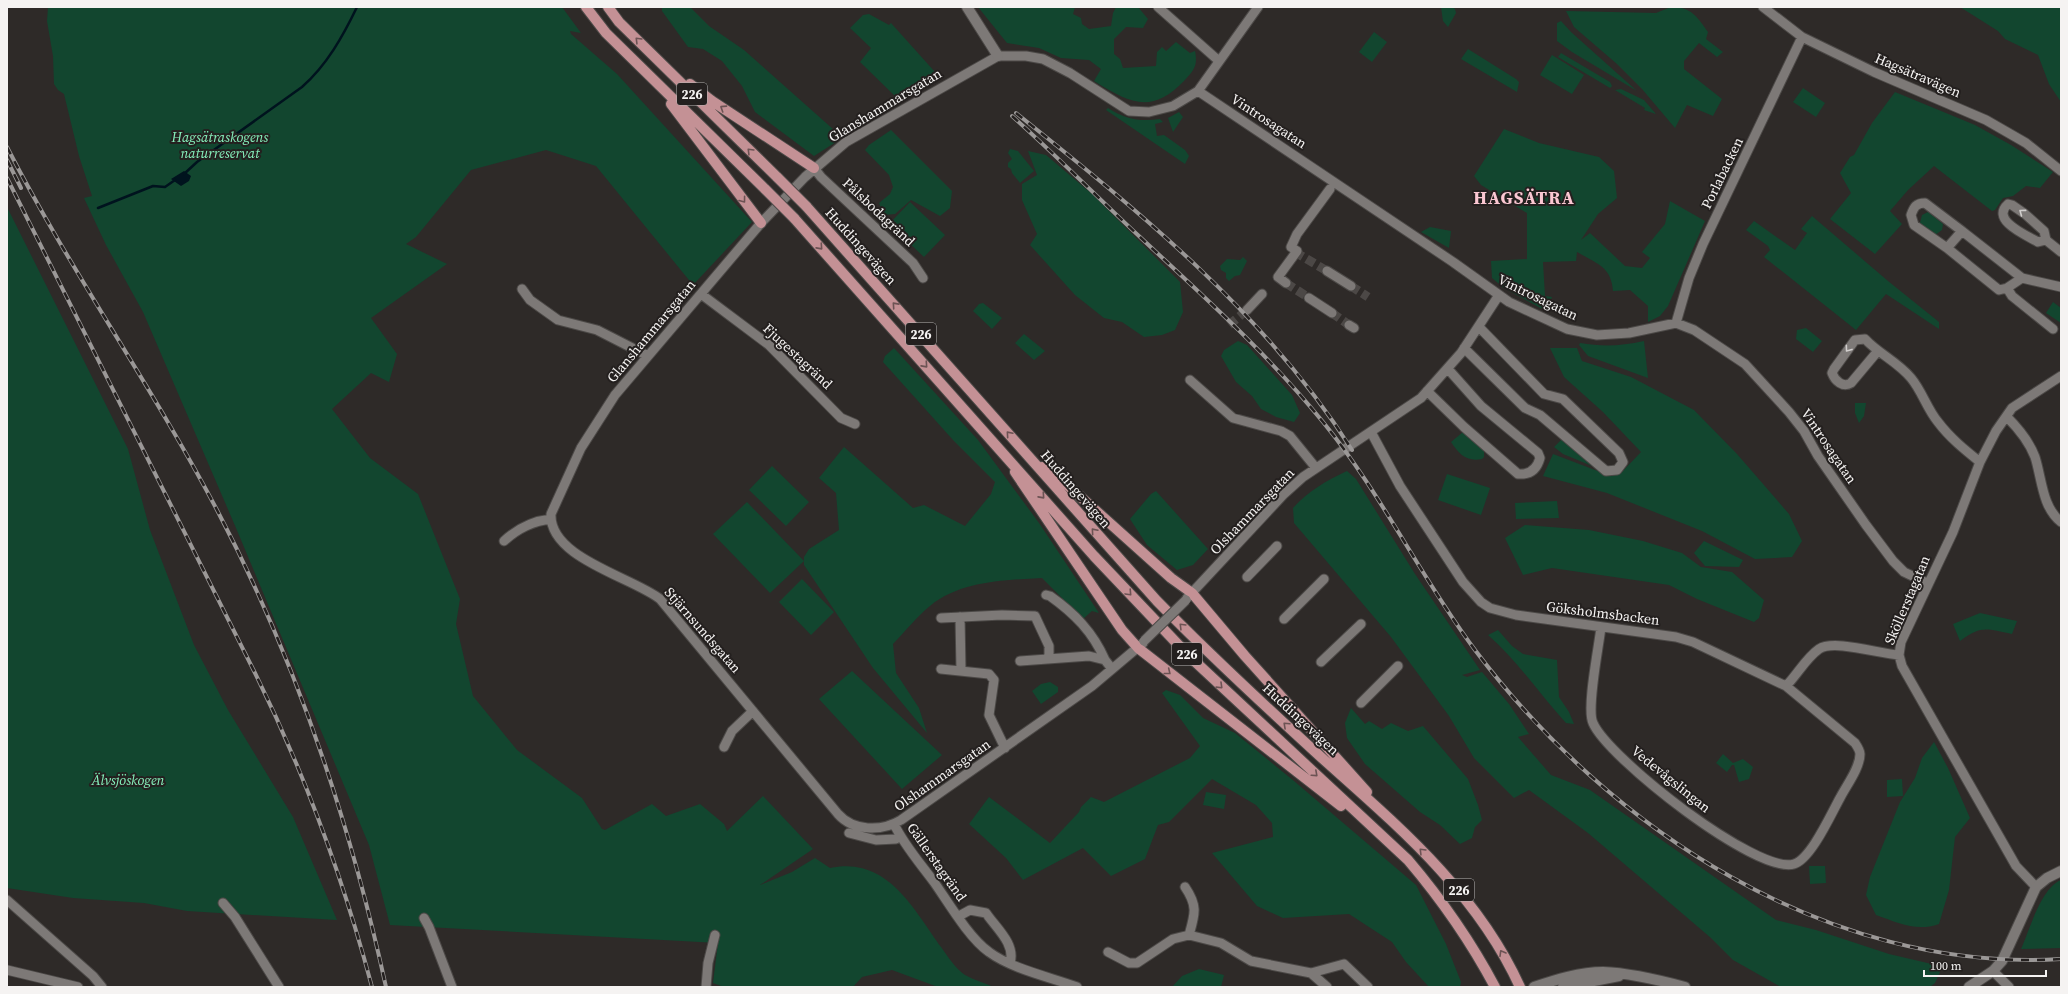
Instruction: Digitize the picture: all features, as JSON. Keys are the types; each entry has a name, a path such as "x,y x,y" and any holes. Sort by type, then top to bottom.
{"main road":[{"name":"226","path":"586,7 606,33 794,218 1007,456 1094,556 1188,655 1408,860 1434,891 1468,938 1495,987"},
{"name":"Huddingevägen","path":"608,7 619,22 806,206 1035,463 1127,569 1198,643 1378,808 1444,873 1459,890 1490,932 1520,987"},
{"path":"654,57 712,101 814,168"},
{"path":"652,79 761,223"},
{"path":"1007,456 1018,478 1122,630 1335,801 1383,836"},
{"path":"1035,463 1055,474 1189,596 1359,782 1378,808"}],"street":[{"path":"967,7 998,56"},
{"path":"1158,7 1219,61"},
{"name":"Glanshammarsgatan","path":"551,519 556,503 595,424 615,395 761,223 814,168 846,142 998,56 1026,56 1043,59 1070,73 1111,101 1129,111 1149,112 1173,106 1198,91 1258,7"},
{"name":"Hagsätravägen","path":"1763,7 1802,37 1874,72 1986,120 2026,143 2061,171"},
{"name":"Porlabacken","path":"1676,323 1689,278 1703,244 1802,37"},
{"name":"Vintrosagatan","path":"1198,91 1453,262 1499,295 1568,329 1597,335 1629,333 1676,323 1694,330 1745,364 1798,423 1818,456 1883,550 1904,572 1927,583"},
{"name":"Pålsbodagränd","path":"814,168 821,177 914,263 923,278"},
{"path":"1286,283 1278,277 1297,251 1291,243 1330,189"},
{"path":"2022,278 2007,288 1999,290 1947,248 1914,225 1911,216 1914,207 1920,203 1925,203 2022,278 2041,284 2061,287"},
{"path":"2046,240 2038,242 2011,226 2004,219 2002,213 2004,208 2008,204 2012,205 2025,214 2044,231 2046,240 2061,252"},
{"path":"1947,248 1962,231"},
{"path":"1327,271 1351,286"},
{"path":"2007,288 2012,296 2053,330"},
{"path":"522,289 530,300 558,320 597,330 648,356"},
{"name":"Fjugestagränd","path":"701,294 769,345 841,418 855,424"},
{"path":"1247,310 1262,294"},
{"name":"Olshammarsgatan","path":"894,824 1092,686 1141,645 1283,495 1316,468 1371,432 1427,392 1448,369 1464,348 1499,295"},
{"path":"1309,298 1332,313"},
{"path":"1464,348 1525,408 1540,415 1606,471 1617,470 1623,462 1619,453 1563,399 1544,394 1479,327"},
{"path":"1877,352 1851,384 1847,386 1842,385 1834,378 1832,374 1834,369 1855,340 1865,339 1877,352 1893,361 1911,378 1937,422 1950,437 1980,462"},
{"path":"1427,392 1464,427 1518,474 1525,475 1534,470 1540,458 1538,453 1481,406 1448,369"},
{"name":"Sköllerstagatan","path":"2036,887 2016,866 1902,666 1899,655 1901,642 1927,583 1953,532 1980,462 1996,431 2012,408 2061,376"},
{"path":"1190,380 1233,418 1281,431 1290,436 1316,468"},
{"path":"2007,417 2028,442 2034,456 2047,503 2055,517 2061,522"},
{"name":"Göksholmsbacken","path":"1371,432 1400,486 1463,582 1481,602 1490,608 1509,614 1665,635 1688,641 1786,686"},
{"path":"504,541 518,530 543,520 551,519"},
{"name":"Stjärnsundsgatan","path":"551,519 559,536 574,552 593,566 645,589 660,599 843,820 860,827 894,824"},
{"path":"1247,577 1277,546"},
{"path":"1284,619 1324,579"},
{"path":"1046,595 1067,608 1080,621 1112,669"},
{"path":"941,618 1002,615 1034,616 1049,646 1049,659"},
{"path":"960,618 961,670"},
{"path":"1321,662 1361,624"},
{"name":"Vedevågslingan","path":"1601,627 1590,714 1596,728 1612,747 1645,779 1679,807 1717,833 1770,862 1781,865 1794,864 1806,855 1831,815 1858,763 1860,753 1855,743 1786,686"},
{"path":"1786,686 1816,652 1824,647 1837,645 1899,655"},
{"path":"1020,661 1089,656 1105,660"},
{"path":"1361,703 1398,666"},
{"name":"Olshammarsgatan","path":"941,669 961,670 989,674 992,676 994,680 989,715 1005,748"},
{"path":"724,747 732,731 753,711"},
{"name":"Gällerstagränd","path":"894,824 901,838 959,916 988,952 1010,963 1077,987"},
{"path":"849,833 876,840 896,839"},
{"path":"1969,987 1993,971 2002,962 2009,950 2036,887 2047,878 2061,871"},
{"path":"1185,887 1192,897 1196,911 1189,935"},
{"path":"7,900 93,976 102,987"},
{"path":"223,903 235,917 279,987"},
{"name":"Gällerstagränd","path":"959,916 970,910 986,913 1010,946 1012,957 1010,963"},
{"path":"424,918 429,927 452,987"},
{"path":"706,987 708,963 715,935"},
{"path":"1108,952 1129,963 1137,963 1173,939 1189,935 1221,943 1251,961 1311,973 1344,964 1368,987"},
{"path":"7,970 78,987"},
{"path":"1993,971 2009,987"},
{"path":"1534,987 1581,974 1603,972 1624,974 1685,987"},
{"path":"1311,973 1327,987"},
{"path":"1563,987 1581,982 1603,980 1624,974"}],"green space":[{"name":"Hagsätraskogens naturreservat","path":"48,7 562,7 581,33 570,31 571,34 617,74 752,222 693,285 596,166 546,150 471,170 416,237 406,244 447,264 371,318 397,354 389,382 371,373 332,409 370,458 418,494 460,599 456,624 473,696 517,750 582,798 602,829 605,830 652,804 666,816 700,804 724,824 727,831 763,796 813,849 760,885 792,872 815,858 830,868 850,866 867,870 883,877 909,902 958,970 968,977 994,987 938,987 892,970 862,977 853,987 724,987 713,983 718,943 390,925 369,845 236,528 143,312 106,245 84,198 92,196 79,156 64,94 58,90 54,84 53,56 47,21"},
{"path":"662,7 690,7 709,26 744,50 834,130 836,142 814,156 755,112 742,86 722,61 703,49 688,47 662,11"},
{"path":"978,7 1075,7 1073,14 1081,18 1082,24 1089,29 1111,26 1113,13 1116,7 1138,7 1148,19 1143,28 1126,27 1114,39 1114,54 1120,59 1123,68 1156,66 1157,52 1162,47 1166,51 1176,42 1190,53 1195,51 1196,60 1194,68 1184,81 1172,92 1161,98 1151,102 1130,100 1094,81 1101,69 1089,60 1061,58 1039,48 1007,43"},
{"path":"1441,7 1452,7 1455,9 1456,13 1448,27 1443,21"},
{"path":"1671,7 1678,7 1693,14 1708,32 1706,39 1723,52 1717,57 1699,43 1684,61 1684,69 1722,99 1713,116 1687,105 1675,128 1642,89 1617,64 1574,27 1566,11 1656,13"},
{"path":"1960,7 2061,7 2061,102 2049,84 2038,55 2005,39 1998,31"},
{"path":"869,14 889,25 891,23 935,72 933,77 936,81 894,104 898,99 860,62 871,48 850,28 863,15"},
{"path":"1561,21 1571,32 1637,91 1572,52 1557,41 1557,23"},
{"path":"1374,32 1387,42 1372,62 1359,52"},
{"path":"1468,49 1516,79 1519,82 1517,92 1461,59"},
{"path":"1561,53 1610,82 1612,86 1610,88 1558,57"},
{"path":"1552,55 1584,75 1572,94 1540,75"},
{"path":"1803,88 1825,103 1816,117 1793,102"},
{"path":"1621,89 1644,100 1656,114 1644,110 1645,108 1615,90"},
{"path":"1895,92 1975,125 2011,145 2053,172 2040,188 2026,186 2013,196 2003,198 1995,210 1992,211 1934,166 1908,190 1890,211 1902,224 1875,254 1830,219 1851,193 1840,173 1850,157 1854,155 1872,123"},
{"path":"1108,108 1120,115 1133,119 1160,119 1163,122 1155,124 1157,136 1164,135 1185,150 1189,156 1185,164 1106,110"},
{"path":"1179,112 1183,117 1173,132 1168,118"},
{"path":"1504,129 1539,143 1599,157 1614,171 1617,198 1598,214 1581,240 1590,233 1625,266 1642,268 1650,258 1642,252 1665,224 1670,201 1705,221 1668,306 1660,316 1648,322 1648,306 1630,290 1613,291 1612,283 1606,271 1597,263 1577,252 1576,261 1543,262 1545,296 1552,297 1546,311 1504,288 1492,278 1491,261 1527,259 1527,213 1481,185 1474,176"},
{"path":"891,130 952,191 950,208 940,216 911,200 895,214 884,215 879,203 890,194 893,187 889,175 865,150 869,145"},
{"path":"1010,149 1018,151 1034,171 1020,183 1008,167 1008,163 1012,159 1008,153"},
{"path":"1028,151 1046,155 1092,194 1180,282 1183,312 1175,330 1162,335 1144,337 1122,322 1104,318 1075,295 1030,245 1037,234 1022,200 1022,184 1037,175"},
{"path":"910,202 945,235 924,257 889,224"},
{"name":"Älvsjöskogen","path":"7,207 128,449 150,530 194,645 228,710 293,817 337,920 187,911 144,903 73,898 7,888"},
{"path":"1928,212 1943,224 1942,230 1935,235 1920,223 1922,215"},
{"path":"1812,216 1888,281 1939,322 1939,329 1886,294 1856,330 1764,257 1770,250 1768,246 1746,230 1754,221 1795,250 1807,233 1801,229"},
{"path":"1430,227 1451,231 1449,248 1421,232"},
{"path":"1243,257 1247,261 1240,275 1235,276 1229,281 1226,278 1226,273 1221,270 1220,266 1227,259 1240,260"},
{"path":"2053,302 2061,308 2061,323 2046,313"},
{"path":"983,303 1002,318 992,329 973,311 979,304"},
{"path":"1806,328 1822,341 1813,352 1796,339 1797,330"},
{"path":"1024,334 1045,351 1034,360 1015,343"},
{"path":"1238,341 1247,345 1292,395 1300,413 1294,422 1276,417 1261,409 1252,396 1236,382 1221,356 1224,350"},
{"path":"1644,341 1648,378 1588,356 1579,345 1580,343 1612,345"},
{"path":"894,348 978,440 1039,523 1099,613 1092,611 1083,619 1042,578 983,583 955,591 930,606 893,644 896,673 919,708 927,733 873,668 804,565 804,557 809,549 839,530 836,493 819,478 844,447 913,508 924,505 965,526 991,494 995,482 953,440 883,362 885,356"},
{"path":"1550,348 1577,348 1582,361 1631,377 1694,410 1737,454 1789,514 1802,541 1792,557 1755,559 1702,531 1607,493 1543,476 1553,454 1603,473 1620,474 1641,452 1603,412 1564,377"},
{"path":"1855,403 1866,403 1864,416 1859,423 1855,413"},
{"path":"1463,432 1484,451 1484,457 1482,459 1476,460 1467,458 1460,453 1451,442"},
{"path":"1563,438 1597,468 1563,454 1554,447"},
{"path":"772,466 809,502 786,526 749,490"},
{"path":"1347,471 1356,479 1415,574 1480,670 1462,675 1467,677 1482,672 1509,704 1529,734 1518,737 1551,775 1590,790 1776,920 1816,930 1889,954 1936,965 1940,972 1935,983 1930,987 1781,987 1733,960 1711,938 1588,833 1529,790 1514,798 1474,758 1449,716 1391,637 1294,523 1293,508 1305,496"},
{"path":"1447,474 1490,488 1481,515 1438,500"},
{"path":"1156,491 1208,549 1193,565 1177,570 1147,545 1130,519 1151,494"},
{"path":"1557,501 1559,518 1516,519 1515,503"},
{"path":"747,502 804,561 770,593 713,534"},
{"path":"1525,525 1589,530 1643,541 1682,553 1701,567 1732,572 1764,600 1759,618 1754,622 1697,599 1669,585 1552,568 1523,575 1505,538"},
{"path":"1704,541 1743,560 1739,567 1705,566 1694,553"},
{"path":"802,579 834,612 811,635 779,602"},
{"path":"1980,613 2017,621 2012,634 1990,630 1979,630 1960,641 1953,624"},
{"path":"1498,630 1512,646 1523,654 1557,660 1559,697 1569,712 1574,724 1566,723 1519,667 1488,635"},
{"path":"852,671 942,755 902,789 819,699"},
{"path":"1050,682 1058,687 1058,692 1041,704 1032,691 1041,684"},
{"path":"1166,690 1180,695 1203,718 1235,733 1416,885 1446,944 1461,982 1460,987 1429,987 1406,962 1392,942 1349,914 1283,918 1257,906 1212,853 1273,837 1272,823 1256,805 1212,779 1169,822 1158,825 1145,859 1111,876 1083,848 1023,880 1006,858 969,824 989,797 1050,843 1091,797 1104,802 1190,758 1200,746 1162,693"},
{"path":"1351,708 1365,724 1369,721 1382,729 1391,723 1408,731 1423,726 1468,779 1482,820 1475,827 1472,838 1460,844 1440,825 1420,812 1365,764 1347,738 1345,723"},
{"path":"1934,742 1948,768 1970,818 1955,837 1949,890 1939,924 1915,927 1876,915 1866,895 1870,877 1900,802 1915,778 1922,758"},
{"path":"1723,754 1733,763 1743,759 1753,767 1749,779 1739,782 1734,765 1732,765 1727,772 1716,763"},
{"path":"1902,779 1903,796 1887,797 1887,780"},
{"path":"1206,792 1226,795 1224,809 1203,805"},
{"path":"1809,866 1825,866 1826,883 1810,884"},
{"path":"2061,880 2061,948 2021,949 2032,920 2042,900 2054,884"},
{"path":"1199,969 1224,975 1221,987 1172,987 1182,976"}],"water":[{"path":"184,171 191,176 189,181 181,186 171,179"}],"waterway":[{"path":"184,174 197,162 302,87 327,60 334,50 357,7"},
{"path":"98,208 153,186 165,187 175,180"}],"tunnel":[{"path":"1295,252 1327,271"},
{"path":"1286,283 1309,298"},
{"path":"1351,286 1368,297"},
{"path":"1229,325 1247,310"},
{"path":"1332,313 1349,325"}],"railway":[{"path":"1016,113 1063,150 1154,227 1241,310 1281,354 1318,401 1352,450"},
{"path":"1012,116 1258,349 1302,397 1344,449 1382,506 1455,622 1475,650 1529,716 1591,776 1659,831 1732,877 1809,915 1891,942 1975,957 2061,959"},
{"path":"7,147 84,284 192,464 217,510 272,625 296,683 338,803 372,925 386,987"},
{"path":"7,160 21,188"},
{"path":"7,178 273,711 306,788 335,866 349,906 372,987"}],"district":[{"name":"HAGSÄTRA","path":"1524,198"}]}
